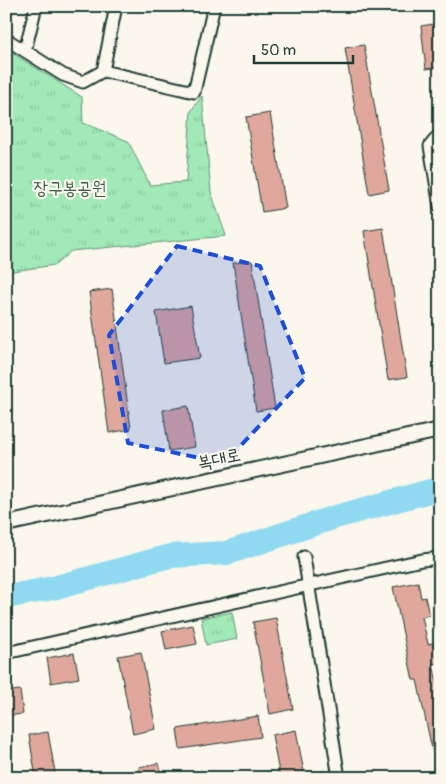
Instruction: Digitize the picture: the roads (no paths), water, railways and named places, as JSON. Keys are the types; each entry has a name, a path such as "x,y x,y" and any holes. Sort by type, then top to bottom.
{"street":[{"path":"26,51 36,6"},
{"path":"103,71 116,6"},
{"path":"6,40 63,75 83,82 103,71 194,92 214,6"},
{"path":"440,134 430,146 440,207"},
{"name":"복대로","path":"6,524 440,430"},
{"path":"304,557 338,778"},
{"path":"6,653 422,560 440,558"}],"waterway":[{"path":"6,597 53,588 170,556 227,553 332,518 430,491 440,492"}],"park label":[{"name":"장구봉공원","path":"70,188"}]}
